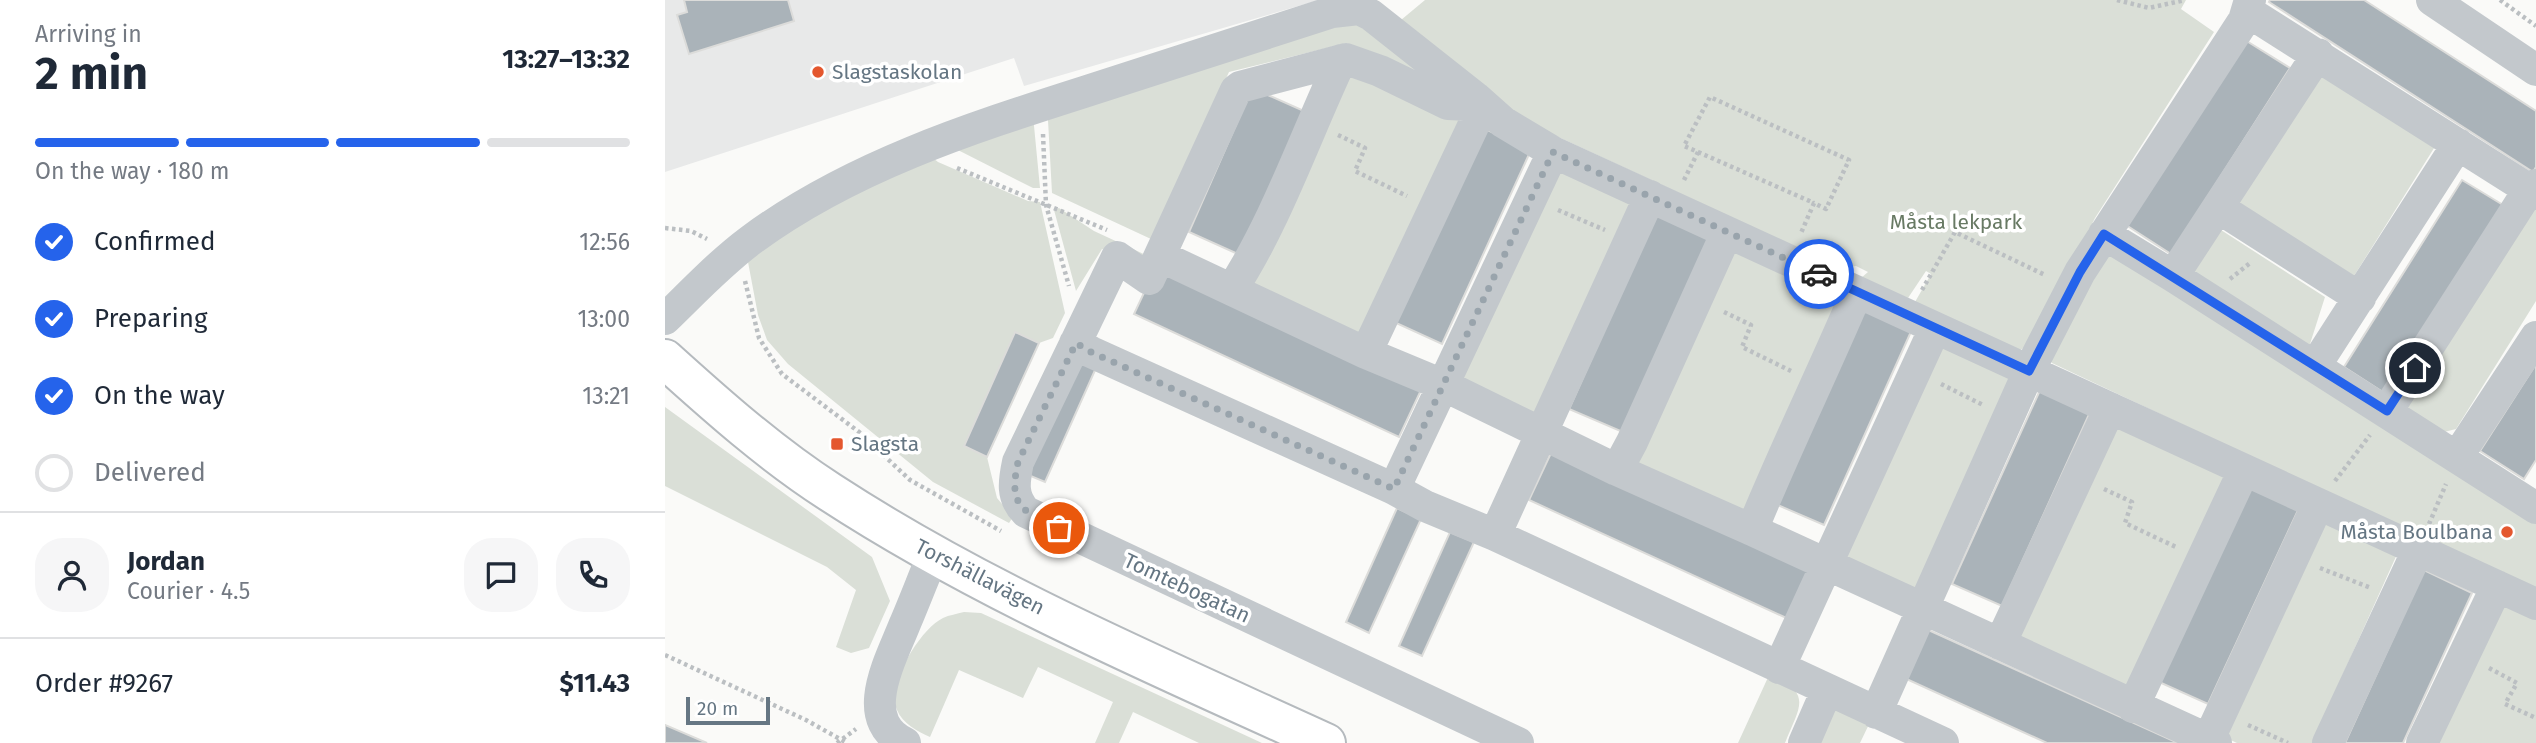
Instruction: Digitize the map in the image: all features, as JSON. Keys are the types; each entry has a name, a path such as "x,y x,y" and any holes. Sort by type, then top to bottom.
{"main road":[{"name":"Torshällavägen","path":"665,359 729,416 828,491 933,555 1106,642 1326,743"}],"street":[{"path":"2433,0 2536,70"},
{"path":"1876,713 2029,371 2072,288 2104,234 2239,28 2248,5 2318,54 2534,190 2387,411"},
{"path":"665,319 727,259 778,221 832,190 914,150 1041,105 1347,9 1359,9 1386,25 1503,122 1553,152 2536,604"},
{"path":"2184,283 2219,208 2318,54"},
{"path":"1232,289 1246,269 1277,204 1311,122 1341,60"},
{"path":"1476,98 1470,105 1448,104 1380,71 1341,60 1240,86 1160,257 1366,352 1443,384 1617,470 2133,706 2213,735 2318,504"},
{"path":"1366,352 1476,120 1476,98"},
{"path":"2315,366 2458,144"},
{"path":"1394,489 1553,152"},
{"path":"1495,535 1629,240 1660,201"},
{"path":"2219,208 2360,298"},
{"path":"1617,470 1727,232"},
{"path":"2104,234 2458,457 2533,499"},
{"name":"Tomtebogatan","path":"1160,257 1149,279 1117,257 1018,462 1014,491 1018,504 1025,512 1518,743"},
{"path":"1752,530 1857,292"},
{"path":"1779,668 1914,373 1922,322"},
{"path":"2458,457 2536,337"},
{"path":"1076,343 1943,743"},
{"path":"2000,644 2110,408"},
{"path":"2133,706 2244,470"},
{"path":"2328,743 2418,550"},
{"path":"905,743 886,728 881,713 881,683 933,555"},
{"path":"2422,743 2497,586"},
{"path":"1804,743 1827,690"}],"path":[{"path":"2117,0 2149,8 2185,0"},
{"path":"2500,0 2536,26"},
{"path":"1710,97 1849,160 1826,209 1698,152 1684,146 1710,97"},
{"path":"1041,105 1047,205 1071,296 1076,343"},
{"path":"1311,122 1365,148 1355,171 1434,208"},
{"path":"914,150 1047,205"},
{"path":"1660,201 1698,152"},
{"path":"1531,199 1629,240"},
{"path":"1790,261 1814,203"},
{"path":"665,228 701,234 727,259"},
{"path":"1922,322 1929,273 1955,232 2072,288"},
{"path":"2184,283 2208,276 2225,282 2249,263 2259,268"},
{"path":"1698,299 1751,325 1742,347 1818,384"},
{"path":"1914,373 2009,415"},
{"path":"2318,504 2387,411"},
{"path":"2418,550 2458,457"},
{"path":"2077,477 2132,502 2125,523 2203,559"},
{"path":"2295,554 2328,572 2396,598"},
{"path":"665,655 806,720 848,743"},
{"path":"2463,655 2517,682 2505,704 2536,718"},
{"path":"2213,735 2288,743"}],"shaded area":[{"name":"Slagstaskolan","path":"665,0 1319,0 1024,86 1014,58 665,172"}],"green space":[{"name":"Måsta lekpark","path":"1425,0 2186,0 2181,9 2214,32 2095,218 2032,344 2020,350 1915,302 1931,274 1926,271 1908,298 1861,278 1868,272 1856,266 1840,268 1522,120 1401,20"},
{"path":"1340,9 1464,95 1347,43 1229,72 1151,239 1052,193 1047,102"},
{"path":"2314,57 2441,137 2354,276 2227,196"},
{"path":"1339,58 1463,113 1363,335 1239,279"},
{"path":"1032,105 1040,188 1033,188 950,146"},
{"path":"928,154 938,162 1028,201 1040,202 1065,313 1053,338 1039,343 1015,333 964,446 987,457 997,498 1013,517 1009,523 933,482 788,364 767,340 758,315 748,262 751,247"},
{"path":"1551,163 1634,198 1535,418 1454,379"},
{"path":"2536,197 2536,301 2456,429 2440,433 2401,408"},
{"path":"1059,208 1094,231 1148,256 1144,266 1102,249 1076,291 1054,210"},
{"path":"2221,230 2325,297 2309,347 2187,267"},
{"path":"1723,236 1847,291 1747,514 1623,458"},
{"path":"2098,244 2536,511 2536,591 2052,363 2046,353"},
{"path":"1934,338 2017,373 1918,594 1837,555"},
{"path":"665,407 872,557 890,601 869,648 851,653 836,647 856,590 827,567 665,486"},
{"path":"2108,409 2232,465 2130,692 2006,636"},
{"path":"2314,518 2398,552 2312,743 2237,743 2218,734"},
{"path":"2489,592 2536,613 2536,743 2421,743"},
{"path":"981,613 1262,743 1199,743 1133,712 1119,743 1095,743 1113,702 1038,667 1023,698 959,670 930,737 911,726 900,715 895,699 896,687 915,645 934,624 950,615"},
{"path":"1770,673 1793,688 1798,695 1798,710 1785,743 1738,743"},
{"path":"1828,705 1872,718 1860,743 1811,743"}],"building":[{"path":"684,0 788,0 794,21 689,54 677,15 687,12"},
{"path":"2364,0 2536,111 2536,167 2533,172 2269,2"},
{"path":"2245,40 2290,68 2171,254 2126,225"},
{"path":"1252,88 1304,111 1240,255 1189,232"},
{"path":"1483,128 1531,150 1442,344 1394,322"},
{"path":"2462,180 2508,208 2389,396 2344,367"},
{"path":"1656,213 1711,238 1625,433 1569,409"},
{"path":"1157,265 1422,388 1399,437 1134,314"},
{"path":"1863,303 1914,325 1824,525 1773,503"},
{"path":"1015,332 1039,343 987,457 964,446"},
{"path":"1073,358 1096,368 1045,482 1021,472"},
{"path":"2536,364 2536,460 2524,479 2480,451"},
{"path":"2041,388 2091,410 2002,606 1952,584"},
{"path":"1551,453 1817,574 1795,622 1529,500"},
{"path":"2251,483 2300,506 2208,704 2159,682"},
{"path":"1397,508 1421,519 1369,633 1346,622"},
{"path":"1450,532 1474,542 1422,656 1399,646"},
{"path":"2424,570 2472,593 2403,743 2345,743"},
{"path":"1924,628 2178,743 2047,743 1902,677"},
{"path":"665,725 707,743 665,743"}],"way so far":[{"path":"1059,528 1025,512 1018,504 1014,477 1018,462 1076,343 1394,489 1553,152 1819,274"}],"place":[{"name":"Slagstaskolan","path":"818,72"},
{"name":"Slagsta","path":"837,444"},
{"name":"Måsta Boulbana","path":"2507,532"}],"route":[{"path":"1819,274 2029,371 2080,272 2104,234 2387,411 2415,368"}]}
